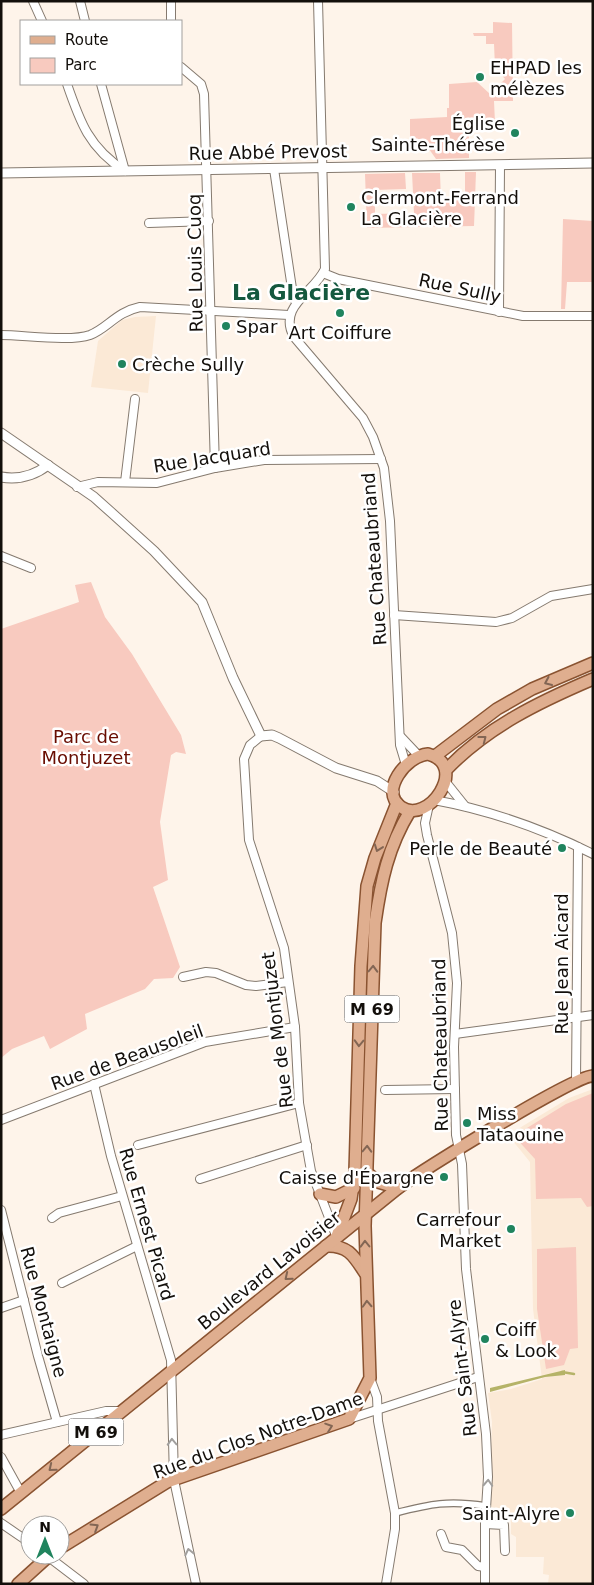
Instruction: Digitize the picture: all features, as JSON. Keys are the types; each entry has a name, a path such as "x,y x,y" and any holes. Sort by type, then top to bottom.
{"main road":[{"path":"435,756 497,709 532,689 593,663"},
{"path":"446,775 442,762 435,756 418,755 398,774 395,798 413,810 432,802 446,775 504,722 538,702 593,679"},
{"name":"M 69","path":"337,1238 354,1188 361,966 367,886 395,798"},
{"name":"M 69","path":"349,1419 370,1378 365,1273 365,1215 375,923 379,891 394,837 413,810"},
{"name":"Boulevard Lavoisier","path":"1,1509 398,1188 550,1094 583,1077 593,1077"},
{"path":"366,1172 378,1182 398,1188"},
{"path":"320,1194 336,1197 354,1188"},
{"path":"326,1246 341,1246 350,1251 365,1273"},
{"name":"Rue du Clos Notre-Dame","path":"70,1542 174,1480 349,1419"},
{"path":"18,1584 38,1565"}],"street":[{"path":"32,1 42,20"},
{"path":"80,1 85,20"},
{"path":"171,1 171,20"},
{"path":"1,335 77,337 91,334 125,310 140,307 210,309 289,315 323,273 325,264 318,1"},
{"name":"Rue Louis Cuoq","path":"182,68 197,79 203,88 215,468"},
{"path":"67,85 80,124 86,135 125,171"},
{"path":"102,85 125,171"},
{"name":"Rue Abbé Prevost","path":"1,173 593,163"},
{"path":"499,312 500,165"},
{"path":"274,169 296,304"},
{"path":"149,223 208,221"},
{"name":"Rue Sully","path":"323,273 338,279 523,316 593,316"},
{"name":"Rue Chateaubriand","path":"289,315 289,326 294,337 363,418 381,459 388,492 401,751 406,765"},
{"path":"125,482 135,399"},
{"path":"1,433 48,465 113,514 154,552 202,602 233,678 262,736 272,735 343,771 376,781 395,798"},
{"name":"Rue Jacquard","path":"78,487 98,482 157,483 215,468 264,460 381,459"},
{"path":"1,477 20,478 35,473 48,465"},
{"path":"1,556 32,568"},
{"path":"394,615 496,622 512,618 551,596 593,589"},
{"name":"Rue de Montjuzet","path":"262,736 250,745 244,759 248,830 252,851 284,948 295,1027 299,1103 311,1171 337,1238"},
{"path":"401,737 418,755"},
{"path":"376,781 398,774"},
{"path":"446,775 459,801 466,807"},
{"path":"432,802 466,807 519,824 593,854"},
{"name":"Rue Chateaubriand","path":"432,802 425,823 430,851 452,933 457,982 455,1089 456,1135 459,1149"},
{"name":"Rue Chateaubriand","path":"413,810 425,823"},
{"name":"Rue Jean Aicard","path":"576,1082 575,1018 578,847"},
{"path":"183,977 206,972 233,979 246,985 256,986 288,982"},
{"path":"455,1034 593,1016"},
{"name":"Rue de Beausoleil","path":"1,1120 205,1042 295,1027"},
{"name":"Rue Ernest Picard","path":"94,1084 122,1196 171,1360 174,1480 196,1584"},
{"path":"385,1090 455,1089"},
{"path":"138,1146 299,1103"},
{"path":"200,1179 307,1145"},
{"name":"Rue Saint-Alyre","path":"459,1149 465,1210 466,1269 487,1460 485,1584"},
{"path":"52,1218 59,1213 122,1196"},
{"name":"Rue Montaigne","path":"1,1211 57,1422"},
{"path":"62,1283 137,1246"},
{"path":"1,1308 24,1300"},
{"name":"Rue du Clos Notre-Dame","path":"349,1419 478,1377"},
{"path":"370,1378 379,1410 378,1421 395,1513 395,1529 386,1584"},
{"path":"1,1435 106,1412 122,1412"},
{"path":"1,1457 20,1493"},
{"path":"395,1513 437,1503 458,1502 486,1506"},
{"path":"1,1523 20,1536"},
{"path":"485,1524 504,1525 505,1551"},
{"path":"441,1534 446,1547 462,1550 478,1566 485,1567"},
{"path":"60,1565 84,1584"}],"shaded area":[{"name":"Crèche Sully","path":"156,316 148,393 91,387 98,341 122,320"},
{"path":"593,1089 593,1584 548,1584 549,1575 543,1574 544,1557 516,1557 516,1537 511,1534 511,1519 489,1520 492,1422 488,1393 511,1389 542,1379 533,1309 530,1162 508,1135 569,1098"},
{"path":"565,1370 565,1375 545,1377 490,1392 490,1388"}],"green space":[{"path":"493,22 512,23 513,101 494,101 495,123 469,122 469,158 436,159 422,139 410,139 410,119 447,117 449,84 477,82 490,94 505,79 495,67 494,44 486,44 486,36 474,36 473,33 493,33"},
{"path":"465,172 476,172 475,199 465,199"},
{"path":"405,173 406,189 375,190 375,214 414,213 412,173 440,173 441,201 475,200 474,226 367,228 365,174"},
{"path":"563,219 593,221 593,282 567,282 565,309 561,309"},
{"name":"Parc de Montjuzet","path":"91,582 105,617 132,654 181,735 186,754 176,752 171,755 160,822 168,880 153,887 180,967 173,978 154,979 145,989 85,1014 87,1029 50,1049 44,1036 12,1049 1,1058 1,629 79,602 75,585"},
{"path":"593,1093 593,1206 587,1207 581,1198 536,1199 535,1159 514,1136 566,1104"},
{"path":"576,1247 578,1348 570,1349 564,1365 546,1369 537,1309 537,1249"}],"waterway":[{"path":"562,1372 574,1374"}],"place":[{"name":"EHPAD les mélèzes","path":"480,77"},
{"name":"Église Sainte-Thérèse","path":"515,133"},
{"name":"Clermont-Ferrand La Glacière","path":"351,207"},
{"name":"Art Coiffure","path":"340,313"},
{"name":"Spar","path":"226,326"},
{"name":"Crèche Sully","path":"122,364"},
{"name":"Perle de Beauté","path":"562,848"},
{"name":"Miss Tataouine","path":"467,1123"},
{"name":"Caisse d'Épargne","path":"444,1177"},
{"name":"Carrefour Market","path":"511,1229"},
{"name":"Coiff & Look","path":"485,1339"},
{"name":"Saint-Alyre","path":"570,1513"}],"district":[{"name":"La Glacière","path":"301,292"}]}
